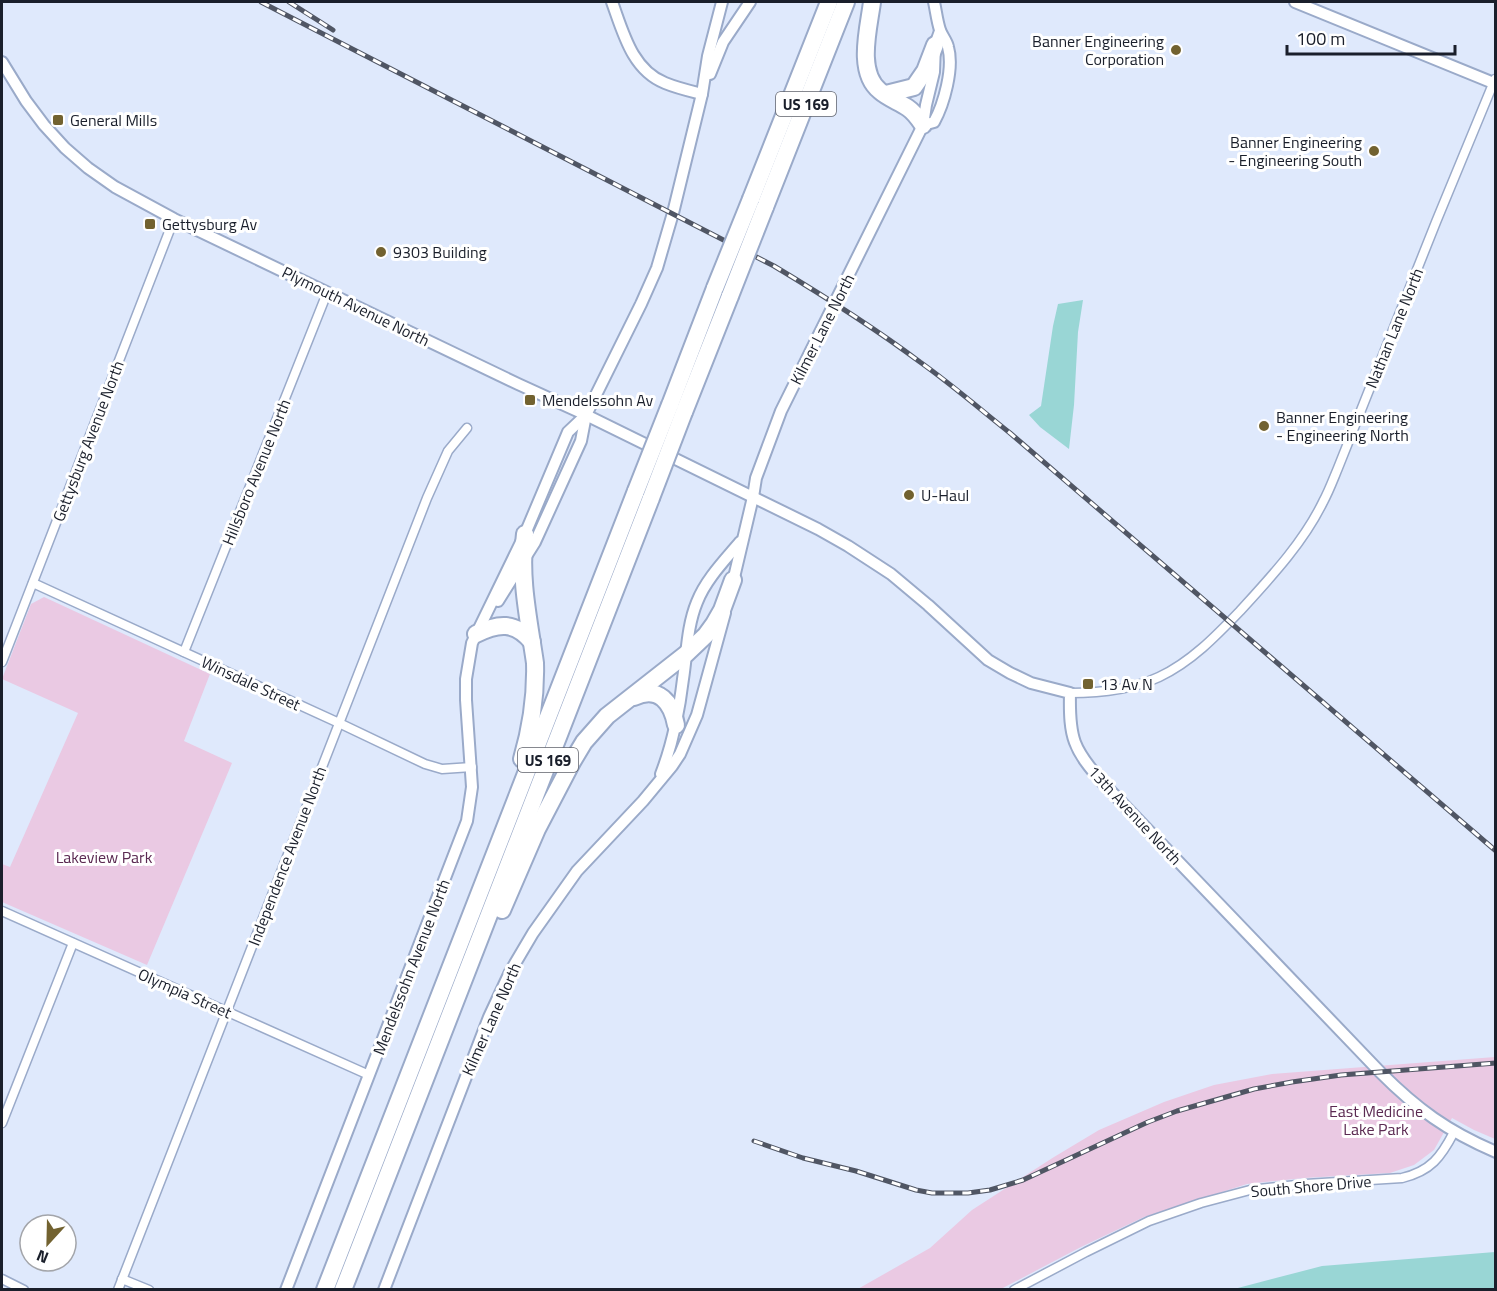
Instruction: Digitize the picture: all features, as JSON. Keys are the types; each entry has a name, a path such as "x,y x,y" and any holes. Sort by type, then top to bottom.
{"highway":[{"name":"US 169","path":"325,1290 472,911 643,494 758,203 829,2"},
{"name":"US 169","path":"758,203 846,2"},
{"path":"872,2 867,69 878,90 909,108 923,125"},
{"path":"885,94 914,87 925,70 938,38"},
{"name":"US 169","path":"343,1290 447,1022 643,494"},
{"path":"472,911 525,749 531,722 535,677 522,576 525,534"},
{"path":"447,1022 492,933 537,829 584,742 625,701 686,654 706,635 722,610 733,580"},
{"path":"476,634 491,626 500,625 524,632 532,642"},
{"path":"625,701 648,692 655,694 670,705 676,725"}],"street":[{"path":"612,2 629,47 647,71 665,83 702,94"},
{"name":"Mendelssohn Avenue North","path":"476,634 535,542 581,441 586,415 657,268 702,94 708,56 722,2"},
{"name":"Mendelssohn Avenue North","path":"702,94 719,50 750,2"},
{"name":"Kilmer Lane North","path":"384,1290 489,1017 510,972 533,933 577,871 643,801 672,766 698,715 715,654 756,478 781,411 923,125 934,122 940,112 946,92 949,63 948,47 938,38 934,2"},
{"path":"1295,2 1495,82"},
{"name":"Plymouth Avenue North","path":"2,62 44,125 65,148 115,187 174,219 753,497"},
{"name":"Nathan Lane North","path":"1070,693 1107,692 1130,687 1158,678 1181,665 1230,622 1281,565 1304,535 1323,503 1334,477 1495,82"},
{"name":"Gettysburg Avenue North","path":"2,662 174,219"},
{"name":"Hillsboro Avenue North","path":"184,652 327,293"},
{"name":"Mendelssohn Avenue North","path":"286,1290 467,821 472,787 472,767 466,679 476,634 525,534 568,432 586,415"},
{"name":"Independence Avenue North","path":"118,1290 431,488 448,451 467,428"},
{"path":"753,497 818,529 891,574 988,660 1031,683 1070,693"},
{"name":"Kilmer Lane North","path":"657,783 669,753 676,725 693,613 702,590 742,540"},
{"name":"Winsdale Street","path":"33,583 425,764 442,769 472,767"},
{"name":"13th Avenue North","path":"1070,693 1069,717 1074,742 1090,767 1380,1072 1412,1103 1454,1132"},
{"name":"Olympia Street","path":"2,911 369,1075"},
{"path":"2,1123 73,943"},
{"path":"1454,1132 1496,1152"},
{"name":"South Shore Drive","path":"1014,1290 1149,1221 1201,1203 1250,1190 1402,1178 1415,1175 1436,1161 1454,1132"},
{"path":"2,1279 24,1290"},
{"path":"122,1279 149,1290"}],"green space":[{"name":"Lakeview Park","path":"44,597 210,674 184,741 232,763 147,965 2,902 2,864 10,867 78,713 2,679 31,604"},
{"name":"East Medicine Lake Park","path":"1495,1057 1495,1139 1452,1118 1434,1150 1414,1165 1390,1173 1247,1184 1144,1217 1001,1289 856,1290 930,1248 972,1210 1054,1157 1099,1130 1164,1102 1214,1085 1272,1074"}],"shaded area":[{"path":"1083,300 1078,332 1069,449 1040,427 1029,415 1041,406 1058,304"},
{"path":"1495,1252 1495,1289 1234,1289 1322,1266"}],"railway":[{"path":"261,2 774,266 884,336 943,379 1010,433 1496,851"},
{"path":"289,2 333,30"},
{"path":"754,1141 803,1158 856,1171 916,1190 932,1193 968,1193 990,1190 1023,1180 1148,1122 1177,1111 1254,1089 1341,1075 1496,1063"}],"place":[{"name":"Banner Engineering Corporation","path":"1176,50"},
{"name":"General Mills","path":"58,120"},
{"name":"Banner Engineering - Engineering South","path":"1374,151"},
{"name":"Gettysburg Av","path":"150,224"},
{"name":"9303 Building","path":"381,252"},
{"name":"Mendelssohn Av","path":"530,400"},
{"name":"Banner Engineering - Engineering North","path":"1264,426"},
{"name":"U-Haul","path":"909,495"},
{"name":"13 Av N","path":"1088,684"}]}
